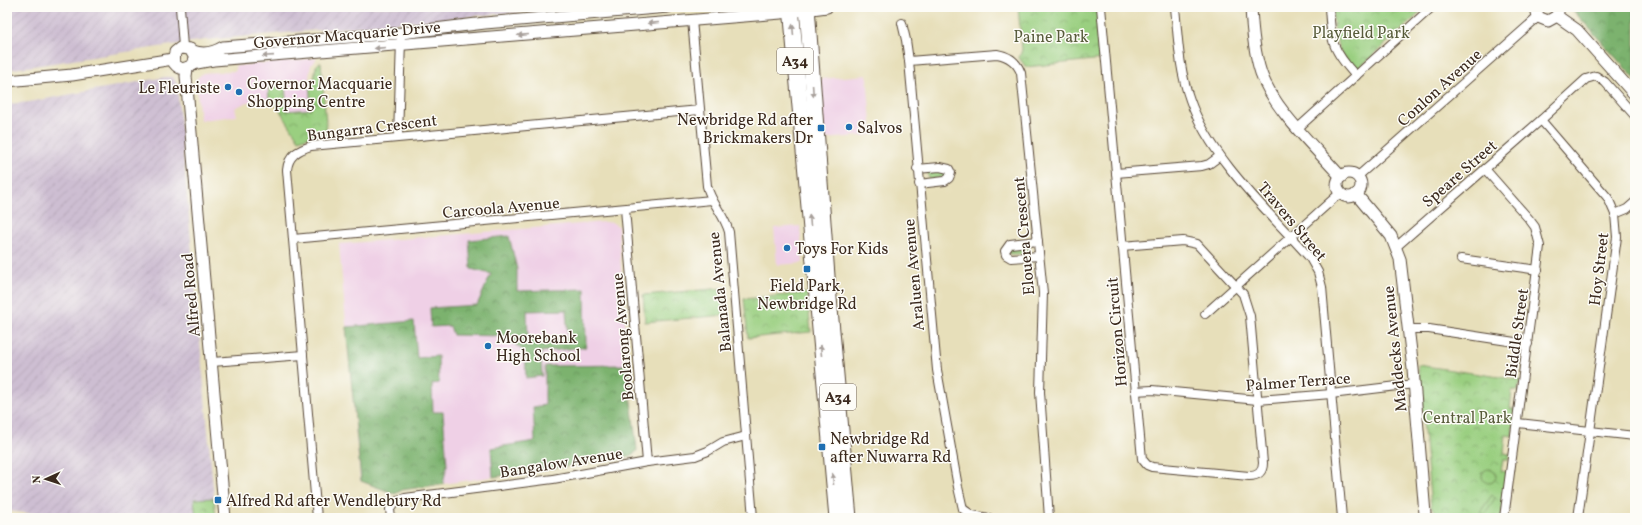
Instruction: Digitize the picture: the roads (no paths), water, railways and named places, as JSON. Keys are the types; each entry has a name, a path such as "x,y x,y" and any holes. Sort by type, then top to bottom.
{"highway":[{"name":"A34","path":"807,8 827,276 849,518"},
{"name":"A34","path":"791,9 837,518"}],"main road":[{"name":"Governor Macquarie Drive","path":"188,49 206,53 215,52 223,47 401,34 485,23 668,7"},
{"name":"Governor Macquarie Drive","path":"190,67 214,60 400,46 692,20 791,9 827,7"},
{"path":"1250,7 1254,44 1262,74 1276,101 1341,177"},
{"path":"1537,12 1548,21 1558,12 1577,30 1635,95"},
{"path":"188,49 195,58 190,67 179,68 173,59 175,52 188,49"},
{"path":"7,81 72,75 173,59"},
{"name":"Alfred Road","path":"190,67 186,76 225,518"},
{"path":"1351,174 1357,177 1360,188 1356,194 1347,197 1340,193 1337,183 1341,177 1351,174"},
{"name":"Maddecks Avenue","path":"1356,194 1383,225 1396,247 1403,272 1425,517"}],"street":[{"path":"180,7 188,49"},
{"name":"Horizon Circuit","path":"1101,7 1135,392 1141,456 1143,461 1147,465 1249,476 1259,474 1263,466 1258,400"},
{"name":"Travers Street","path":"1175,7 1180,61 1186,87 1201,127 1220,156 1315,265 1321,280 1342,518"},
{"path":"1329,7 1331,35 1335,50 1356,76"},
{"path":"1298,128 1432,7"},
{"name":"Conlon Avenue","path":"1357,177 1537,12"},
{"name":"Balanada Avenue","path":"692,20 706,186 712,200 724,218 729,232 753,518"},
{"name":"Araluen Avenue","path":"902,22 909,61 932,331 942,400 962,506 972,517"},
{"path":"398,137 401,34"},
{"name":"Elouera Crescent","path":"909,61 993,53 1010,58 1019,67 1023,81 1038,241 1043,313 1040,398 1049,518"},
{"path":"1541,120 1586,80 1596,76 1605,82 1635,116"},
{"name":"Bungarra Crescent","path":"317,518 287,170 289,161 295,154 311,146 700,110"},
{"name":"Speare Street","path":"1396,247 1541,120"},
{"name":"Hoy Street","path":"1541,120 1604,191 1615,214 1617,237 1578,518"},
{"path":"1116,173 1202,166 1209,164 1220,156"},
{"path":"917,169 943,167 948,169 950,173 950,178 945,181 919,184"},
{"name":"Biddle Street","path":"1485,169 1535,227 1540,246 1518,423 1504,518"},
{"path":"1205,314 1340,193"},
{"name":"Carcoola Avenue","path":"293,239 712,200"},
{"path":"1615,214 1627,209 1635,202"},
{"name":"Boolarong Avenue","path":"625,209 647,462"},
{"path":"1038,241 1010,244 1005,251 1006,255 1011,258 1039,256"},
{"path":"1122,246 1183,241 1193,242 1205,250 1236,285 1243,294 1249,308 1258,400"},
{"path":"1461,259 1538,270"},
{"path":"1409,329 1429,329 1528,344"},
{"path":"212,362 303,355"},
{"name":"Palmer Terrace","path":"1135,392 1152,390 1258,400 1331,394 1414,384"},
{"path":"1518,423 1635,436"},
{"name":"Bangalow Avenue","path":"391,518 390,509 397,500 405,498 552,479 647,462 695,456 708,451 723,442 746,436"},
{"path":"972,517 989,518"}],"place":[{"name":"Le Fleuriste","path":"228,87"},
{"name":"Governor Macquarie Shopping Centre","path":"239,92"},
{"name":"Salvos","path":"849,127"},
{"name":"Newbridge Rd after Brickmakers Dr","path":"821,128"},
{"name":"Toys For Kids","path":"787,248"},
{"name":"Field Park, Newbridge Rd","path":"807,269"},
{"name":"Moorebank High School","path":"488,346"},
{"name":"Newbridge Rd after Nuwarra Rd","path":"822,447"},
{"name":"Alfred Rd after Wendlebury Rd","path":"218,500"}],"park label":[{"name":"Playfield Park","path":"1361,32"},
{"name":"Paine Park","path":"1051,36"},
{"name":"Central Park","path":"1467,417"}]}
